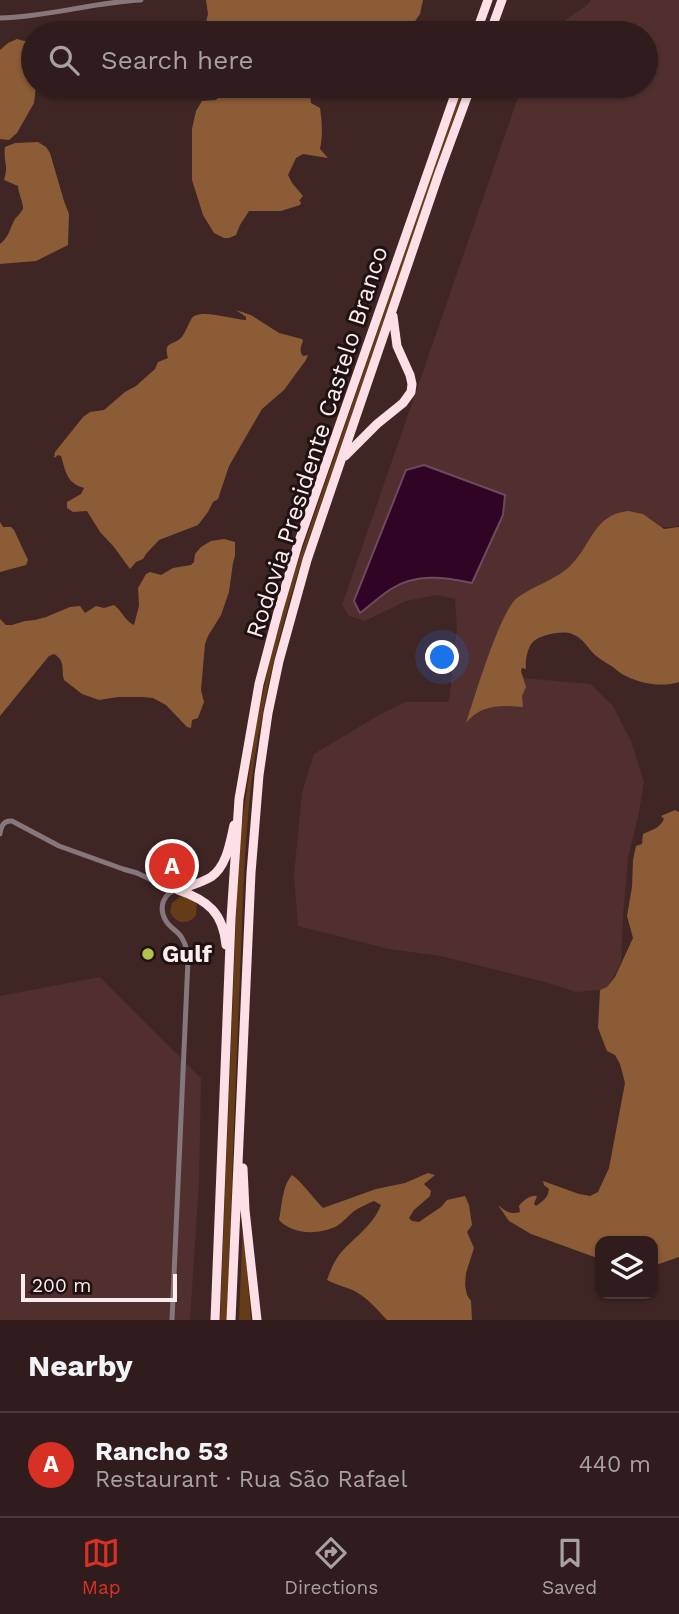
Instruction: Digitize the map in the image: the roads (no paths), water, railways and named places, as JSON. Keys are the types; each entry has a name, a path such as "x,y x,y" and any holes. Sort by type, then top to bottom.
{"highway":[{"path":"480,21 488,0"},
{"path":"494,21 502,0"},
{"name":"Rodovia Presidente Castelo Branco","path":"215,1320 239,799 259,684 298,544 454,98"},
{"name":"Rodovia Presidente Castelo Branco","path":"231,1320 251,873 259,775 279,661 307,560 467,98"},
{"path":"342,460 377,424 403,403 411,392 410,375 397,346 393,310"},
{"path":"177,890 206,879 218,870 227,853 239,799"},
{"path":"177,890 204,901 217,914 225,935 230,980"},
{"path":"240,1116 245,1210 257,1320"}],"street":[{"path":"0,18 141,0"},
{"path":"0,834 4,823 12,821 59,846 177,890"},
{"path":"172,1320 188,954 183,939 166,921 162,908 166,896 177,890"}],"place":[{"name":"Rancho 53","path":"172,866"},
{"name":"Gulf","path":"148,954"}]}
